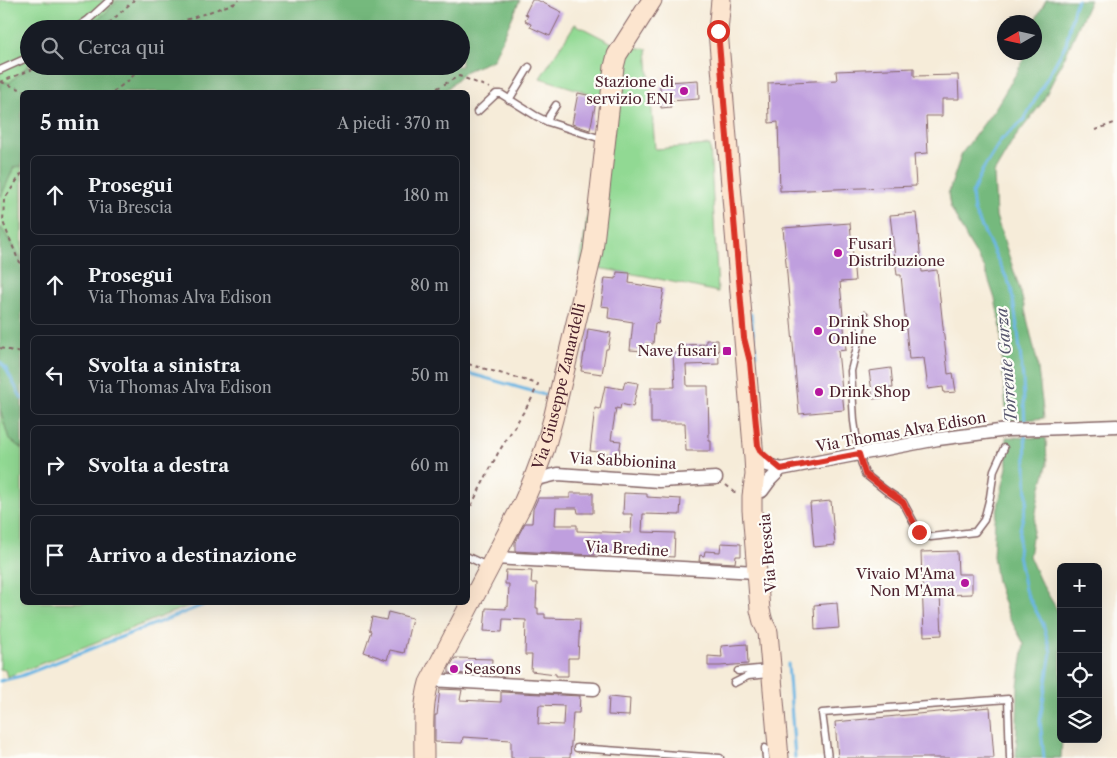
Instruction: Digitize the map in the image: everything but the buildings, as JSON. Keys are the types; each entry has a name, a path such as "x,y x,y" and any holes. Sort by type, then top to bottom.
{"main road":[{"name":"Via Giuseppe Zanardelli","path":"470,600 492,563 511,517 534,480 541,460 553,419 593,251 614,67 617,55 652,0"},
{"name":"Via Brescia","path":"708,0 718,31"},
{"name":"Via Brescia","path":"721,0 718,31 744,338 757,475 773,610 768,632 771,671 772,753"},
{"name":"Via Brescia","path":"757,475 752,496 752,510 760,610 768,632"},
{"name":"Via Giuseppe Zanardelli","path":"424,758 425,695 430,680 467,605"}],"street":[{"path":"744,338 750,362 758,446 761,452 781,469"},
{"name":"Via Thomas Alva Edison","path":"781,469 938,439 1007,430 1117,426"},
{"name":"Via Sabbionina","path":"541,460 558,474"},
{"path":"761,463 781,469 770,480 757,475 761,463"},
{"name":"Via Sabbionina","path":"534,480 558,474 659,481 716,478"},
{"name":"Via Bredine","path":"492,563 757,572"},
{"path":"430,680 594,689"}],"lane":[{"path":"88,20 110,0"},
{"path":"0,70 20,61"},
{"path":"509,100 529,67"},
{"path":"477,112 496,94 501,94 548,122 606,140"},
{"path":"548,122 549,116 556,105"},
{"path":"865,315 851,372 854,421 859,454 865,474 903,502 919,532 931,537 974,532 984,520 994,470 1004,448"},
{"path":"470,557 492,563"},
{"path":"738,670 771,671"},
{"path":"734,683 748,676 771,671"},
{"path":"828,758 822,713 1008,699 1010,758"},
{"path":"578,748 720,758"},
{"path":"766,758 772,753"}],"path":[{"path":"113,20 134,0"},
{"path":"186,20 238,2 239,0"},
{"path":"1,82 20,74"},
{"path":"116,90 134,75"},
{"path":"432,90 459,76 501,94"},
{"path":"1,82 23,90"},
{"path":"1095,130 1117,122"},
{"path":"20,176 4,200 3,222 20,262"},
{"path":"0,348 20,353"},
{"path":"470,365 538,384 534,394 498,453 470,508"},
{"path":"716,478 746,502 752,510"}],"green space":[{"path":"0,0 118,0 106,13 96,20 20,20 20,73 9,83 0,80"},
{"path":"118,0 520,0 493,60 470,69 470,20 96,20 106,13"},
{"path":"1046,0 1090,0 1042,103 1014,139 994,173 996,216 1021,293 1037,361 1044,418 1007,422 1001,328 995,299 985,269 950,206 948,194 962,153 996,107 1023,60 1042,60 1042,15 1038,15"},
{"path":"575,24 614,44 647,49 655,149 710,145 718,292 645,276 580,265 605,98 540,78"},
{"path":"20,73 20,75 462,75 446,90 20,90 20,166 14,167 0,199 0,80 9,83"},
{"path":"20,166 20,256 0,226 0,199 14,167"},
{"path":"0,226 20,256 20,447 9,439 0,409"},
{"path":"0,409 9,439 20,447 20,605 191,605 7,677 5,670 0,669"},
{"path":"1006,437 1046,438 1047,466 1039,494 1029,556 1040,581 1057,610 1057,743 1062,743 1061,758 1016,758 1018,686 1024,644 1008,615 997,582 993,556 995,520 1007,467"}],"waterway":[{"name":"Torrente Garza","path":"1025,427 1023,379 1011,287 974,211 972,194 982,171 1001,140 1024,120 1066,44 1077,0"},
{"path":"751,314 756,355"},
{"path":"0,362 5,367 20,395"},
{"path":"470,374 545,395"},
{"name":"Torrente Garza","path":"1025,433 1027,501 1020,529 1018,554 1025,590 1043,624 1051,652 1040,720 1044,758"},
{"path":"0,681 21,676 203,605"},
{"path":"788,664 795,758"}],"place":[{"name":"Stazione di servizio ENI","path":"684,91"},
{"name":"Fusari Distribuzione","path":"838,253"},
{"name":"Drink Shop Online","path":"818,331"},
{"name":"Nave fusari","path":"727,351"},
{"name":"Drink Shop","path":"819,392"},
{"name":"Vivaio M'Ama Non M'Ama","path":"965,583"},
{"name":"Seasons","path":"454,669"}],"route":[{"path":"718,31 744,338 750,362 758,446 761,452 781,469 859,454 865,474 903,502 919,532"}]}
